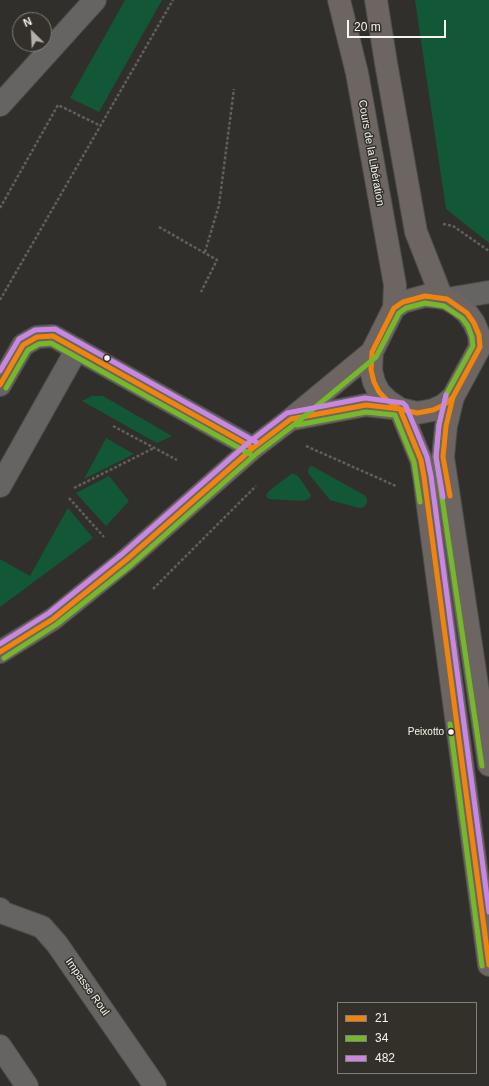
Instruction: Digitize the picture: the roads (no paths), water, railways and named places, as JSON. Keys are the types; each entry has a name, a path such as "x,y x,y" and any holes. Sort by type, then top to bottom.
{"main road":[{"name":"Cours de la Libération","path":"338,0 358,81 395,285 394,308"},
{"path":"376,0 416,232 444,299"},
{"path":"489,765 443,457 446,426 453,398 482,350 474,323 467,313 457,304 444,299 424,296 403,302 394,308 372,352 371,370 374,382 379,392 388,401 400,409 421,460 489,965"},
{"path":"0,652 53,619 126,560 253,448 291,419 372,352"},
{"path":"291,419 366,405 400,409 417,413 433,410 444,405 453,398"}],"street":[{"path":"0,105 95,0"},
{"path":"444,299 489,292"},
{"path":"0,386 23,345 37,337 53,336 253,448"},
{"path":"0,486 77,349"},
{"name":"Impasse Roul","path":"0,910 42,927 57,944 155,1086"},
{"path":"0,1046 27,1086"}],"place":[{"name":"Peixotto","path":"451,732"}]}
